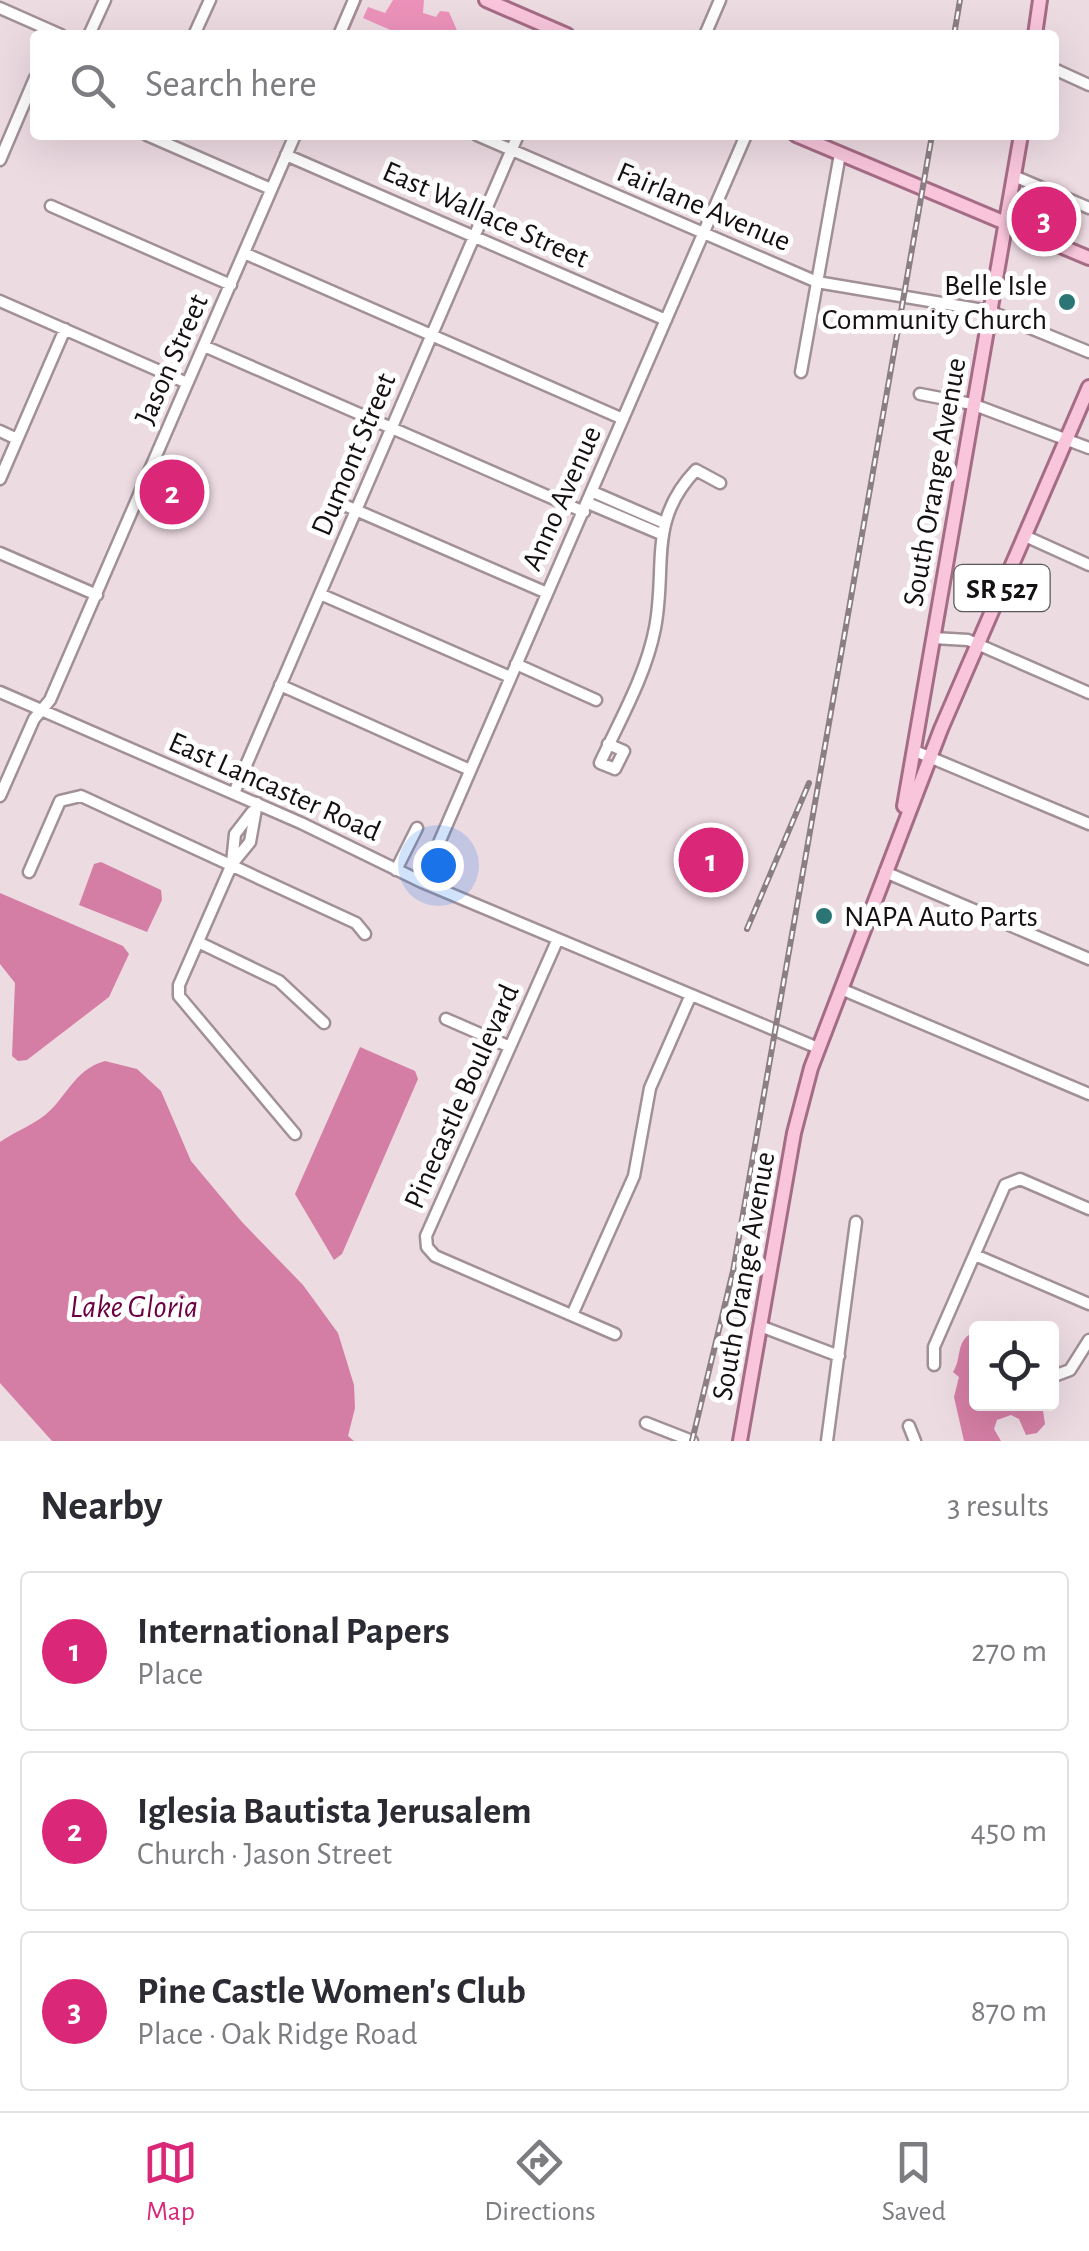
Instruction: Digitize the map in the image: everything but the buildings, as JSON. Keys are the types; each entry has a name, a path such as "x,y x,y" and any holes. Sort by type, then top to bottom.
{"main road":[{"path":"486,0 507,4 556,30"},
{"path":"1036,30 1040,0"},
{"path":"808,140 1089,258"},
{"name":"South Orange Avenue","path":"897,838 1020,140"},
{"name":"SR 527","path":"930,758 1089,388"},
{"name":"South Orange Avenue","path":"740,1441 794,1133 818,1048 930,758"}],"street":[{"path":"91,30 105,0"},
{"path":"196,30 210,0"},
{"path":"341,30 354,0"},
{"path":"707,30 720,0"},
{"path":"0,8 47,30"},
{"path":"1059,71 1089,84"},
{"path":"0,160 30,90"},
{"path":"159,140 272,189"},
{"name":"Jason Street","path":"0,796 50,700 97,595 293,140"},
{"name":"Fairlane Avenue","path":"489,140 817,282 990,311 1089,352"},
{"name":"Dumont Street","path":"234,793 516,140"},
{"name":"Anno Avenue","path":"422,882 744,140"},
{"path":"800,372 840,154"},
{"name":"East Wallace Street","path":"286,155 666,320"},
{"path":"1014,176 1089,208"},
{"path":"51,206 231,285"},
{"path":"244,253 623,419"},
{"path":"0,301 188,382"},
{"path":"0,479 65,329"},
{"path":"204,346 391,428 588,502 604,503 662,528"},
{"path":"920,394 972,404 1089,448"},
{"path":"0,431 18,438"},
{"path":"608,744 647,659 656,626 662,528 677,489 696,470 720,483"},
{"path":"344,506 547,593"},
{"path":"1024,536 1089,565"},
{"path":"0,553 97,595"},
{"path":"320,594 510,677"},
{"path":"933,638 978,644 1089,693"},
{"path":"516,664 596,700"},
{"path":"280,684 470,770"},
{"name":"East Lancaster Road","path":"0,692 257,803 557,941 818,1048"},
{"path":"915,751 1089,824 1089,835"},
{"path":"29,872 60,801 74,795 356,923 365,934"},
{"path":"232,864 236,831 257,803"},
{"path":"257,803 246,848 232,864 179,985 180,1002 295,1134"},
{"path":"396,870 417,828"},
{"path":"233,843 246,848"},
{"path":"885,872 1089,959"},
{"name":"Pinecastle Boulevard","path":"557,941 426,1236 427,1247 435,1256 615,1334"},
{"path":"198,942 279,981 324,1023"},
{"path":"840,989 1089,1094"},
{"path":"572,1315 634,1176 650,1088 690,996"},
{"path":"446,1019 510,1047"},
{"path":"934,1364 934,1347 1012,1179 1089,1209"},
{"path":"827,1441 856,1222"},
{"path":"974,1255 1089,1304"},
{"path":"760,1326 838,1356"},
{"path":"1059,1374 1070,1370 1089,1340"},
{"path":"646,1422 692,1441"},
{"path":"909,1426 915,1441"}],"shaded area":[{"path":"393,0 424,0 423,13 436,17 440,11 449,12 457,30 391,30 363,18 368,7 385,13"}],"water":[{"path":"101,862 161,890 162,900 147,932 79,905 94,864"},
{"path":"0,893 123,946 129,954 109,997 27,1060 18,1061 12,1056 15,983 0,964"},
{"path":"360,1047 415,1071 418,1079 342,1254 334,1260 295,1194"},
{"name":"Lake Gloria","path":"105,1061 137,1069 161,1091 191,1161 242,1222 303,1285 338,1333 354,1385 355,1408 348,1436 354,1441 52,1441 0,1383 0,1142 41,1118 85,1071"},
{"path":"969,1335 969,1411 1043,1411 1045,1424 1037,1433 1026,1435 1019,1419 1011,1415 997,1420 994,1429 1001,1441 964,1441 954,1397 959,1377 953,1372"}],"waterway":[{"path":"348,30 361,0"}],"railway":[{"path":"955,30 960,0"},
{"path":"692,1441 733,1271 931,140"},
{"path":"747,929 809,783"}],"place":[{"name":"Pine Castle Women's Club","path":"1044,219"},
{"name":"Belle Isle Community Church","path":"1067,302"},
{"name":"Iglesia Bautista Jerusalem","path":"172,492"},
{"name":"International Papers","path":"711,860"},
{"name":"NAPA Auto Parts","path":"824,916"}]}
